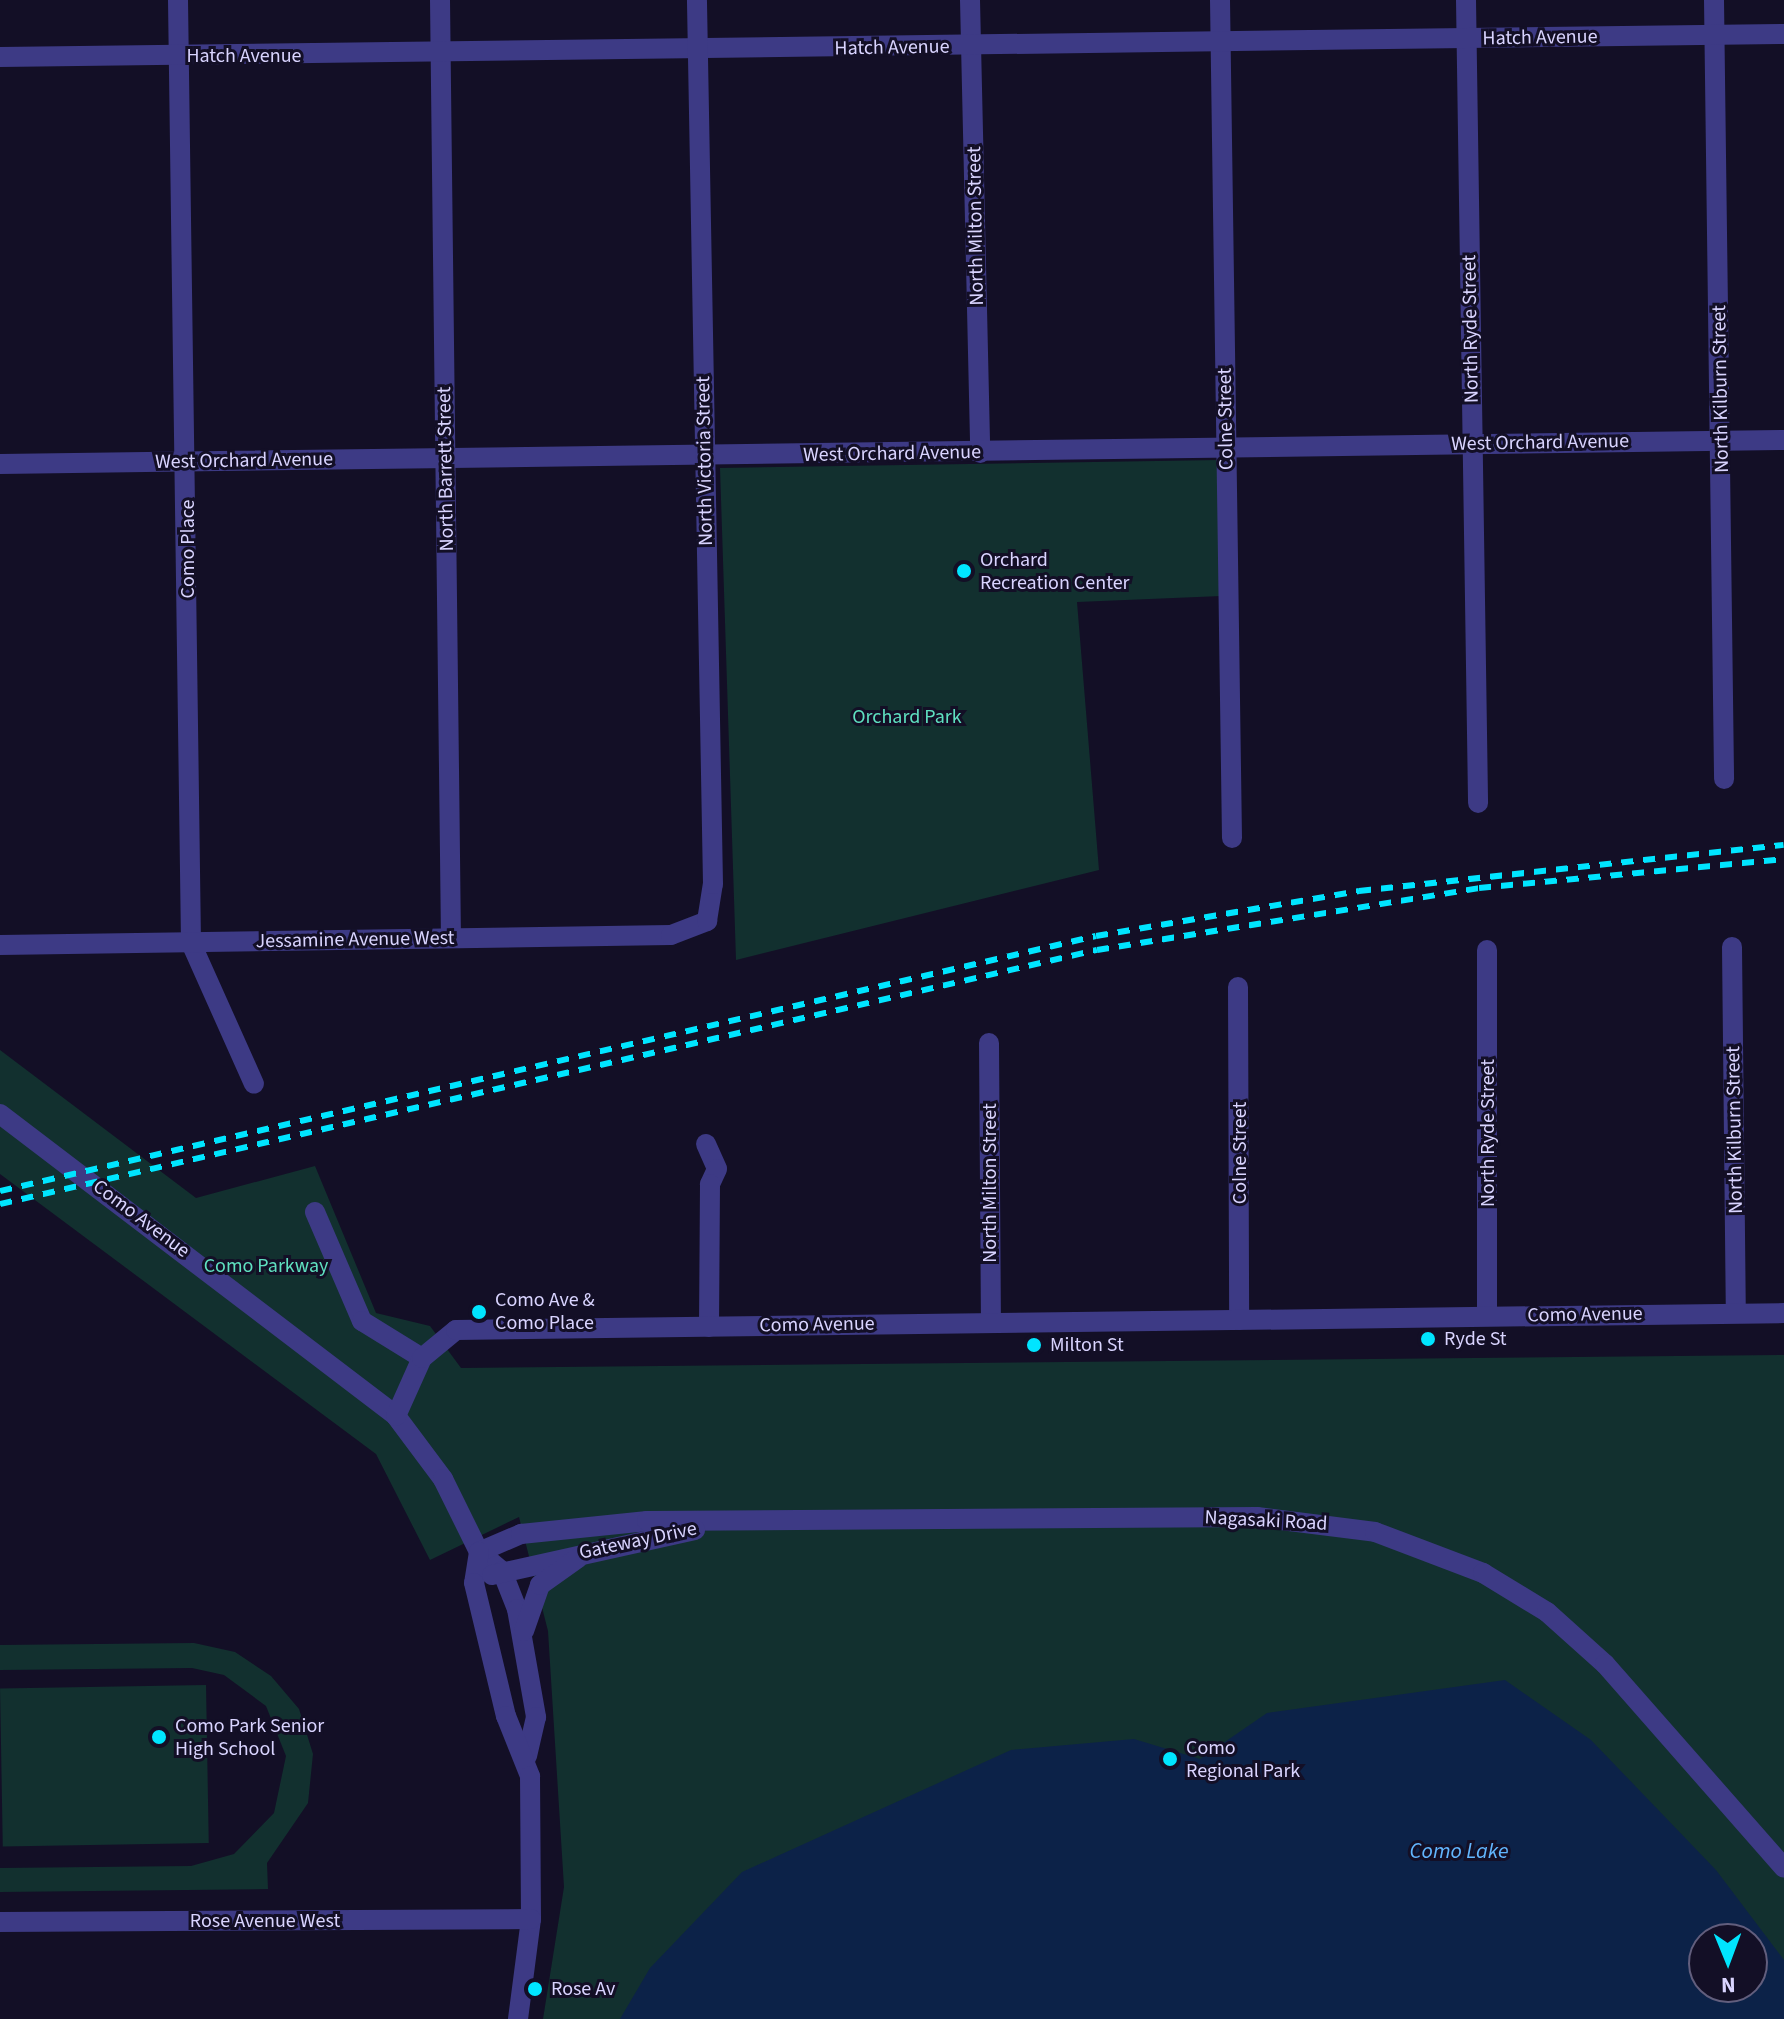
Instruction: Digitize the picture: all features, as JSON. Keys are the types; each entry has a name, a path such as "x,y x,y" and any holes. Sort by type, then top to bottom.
{"street":[{"name":"Como Place","path":"178,0 187,462 191,943 254,1084"},
{"name":"North Barrett Street","path":"440,0 451,938"},
{"name":"North Victoria Street","path":"697,0 713,884 707,921"},
{"name":"North Milton Street","path":"970,0 980,453"},
{"name":"Colne Street","path":"1220,0 1232,838"},
{"name":"North Ryde Street","path":"1466,0 1478,803"},
{"name":"North Kilburn Street","path":"1714,0 1724,779"},
{"name":"Hatch Avenue","path":"0,57 698,51 1784,34"},
{"name":"West Orchard Avenue","path":"0,464 1784,440"},
{"name":"Jessamine Avenue West","path":"0,945 671,935 707,921"},
{"name":"North Kilburn Street","path":"1732,947 1736,1313"},
{"name":"North Ryde Street","path":"1487,950 1487,1316"},
{"name":"Colne Street","path":"1238,987 1239,1320"},
{"name":"North Milton Street","path":"989,1043 991,1323"},
{"name":"Como Avenue","path":"0,1114 396,1416 422,1358 456,1330 1784,1313"},
{"path":"706,1144 717,1169 710,1184 709,1327"},
{"path":"315,1212 362,1321 422,1358"},
{"path":"396,1416 443,1479 479,1552 502,1571 522,1643 536,1717 527,1756 531,1919 518,2019"},
{"name":"Nagasaki Road","path":"712,1526 1257,1517 1333,1523 1409,1542 1483,1573 1577,1637 1784,1868"},
{"name":"Gateway Drive","path":"479,1552 521,1534 561,1528 647,1521 712,1526"},
{"name":"Gateway Drive","path":"474,1583 502,1571 712,1526"},
{"path":"522,1643 540,1585 593,1551"},
{"path":"479,1552 474,1583 506,1716 527,1756"},
{"name":"Rose Avenue West","path":"0,1922 531,1919"}],"green space":[{"name":"Orchard Park","path":"1219,460 1221,596 1077,602 1099,870 736,960 720,468"},
{"name":"Como Regional Park","path":"0,1050 196,1198 315,1166 376,1313 430,1326 461,1368 1784,1355 1784,2019 543,2019 564,1887 548,1631 519,1517 430,1560 376,1454 0,1174"},
{"path":"194,1643 235,1652 271,1676 299,1709 313,1754 308,1803 267,1863 268,1889 0,1892 0,1868 191,1866 234,1854 274,1813 286,1756 266,1706 224,1675 192,1668 0,1670 0,1645"},
{"path":"206,1685 209,1843 3,1847 0,1689"}],"water":[{"name":"Como Lake","path":"1505,1680 1591,1740 1716,1870 1756,1923 1688,1923 1688,2003 1768,2003 1768,1939 1784,1960 1784,2019 620,2019 650,1968 742,1872 1011,1750 1134,1739 1200,1759 1267,1713"}],"railway":[{"path":"0,1191 1096,936 1359,891 1784,845"},
{"path":"0,1204 1097,950 1479,888 1784,859"}],"place":[{"name":"Orchard Recreation Center","path":"964,571"},
{"name":"Como Ave & Como Place","path":"479,1312"},
{"name":"Ryde St","path":"1428,1339"},
{"name":"Milton St","path":"1034,1345"},
{"name":"Como Park Senior High School","path":"159,1737"},
{"name":"Como Regional Park","path":"1170,1759"},
{"name":"Rose Av","path":"535,1989"}],"park label":[{"name":"Como Parkway","path":"266,1266"}]}
